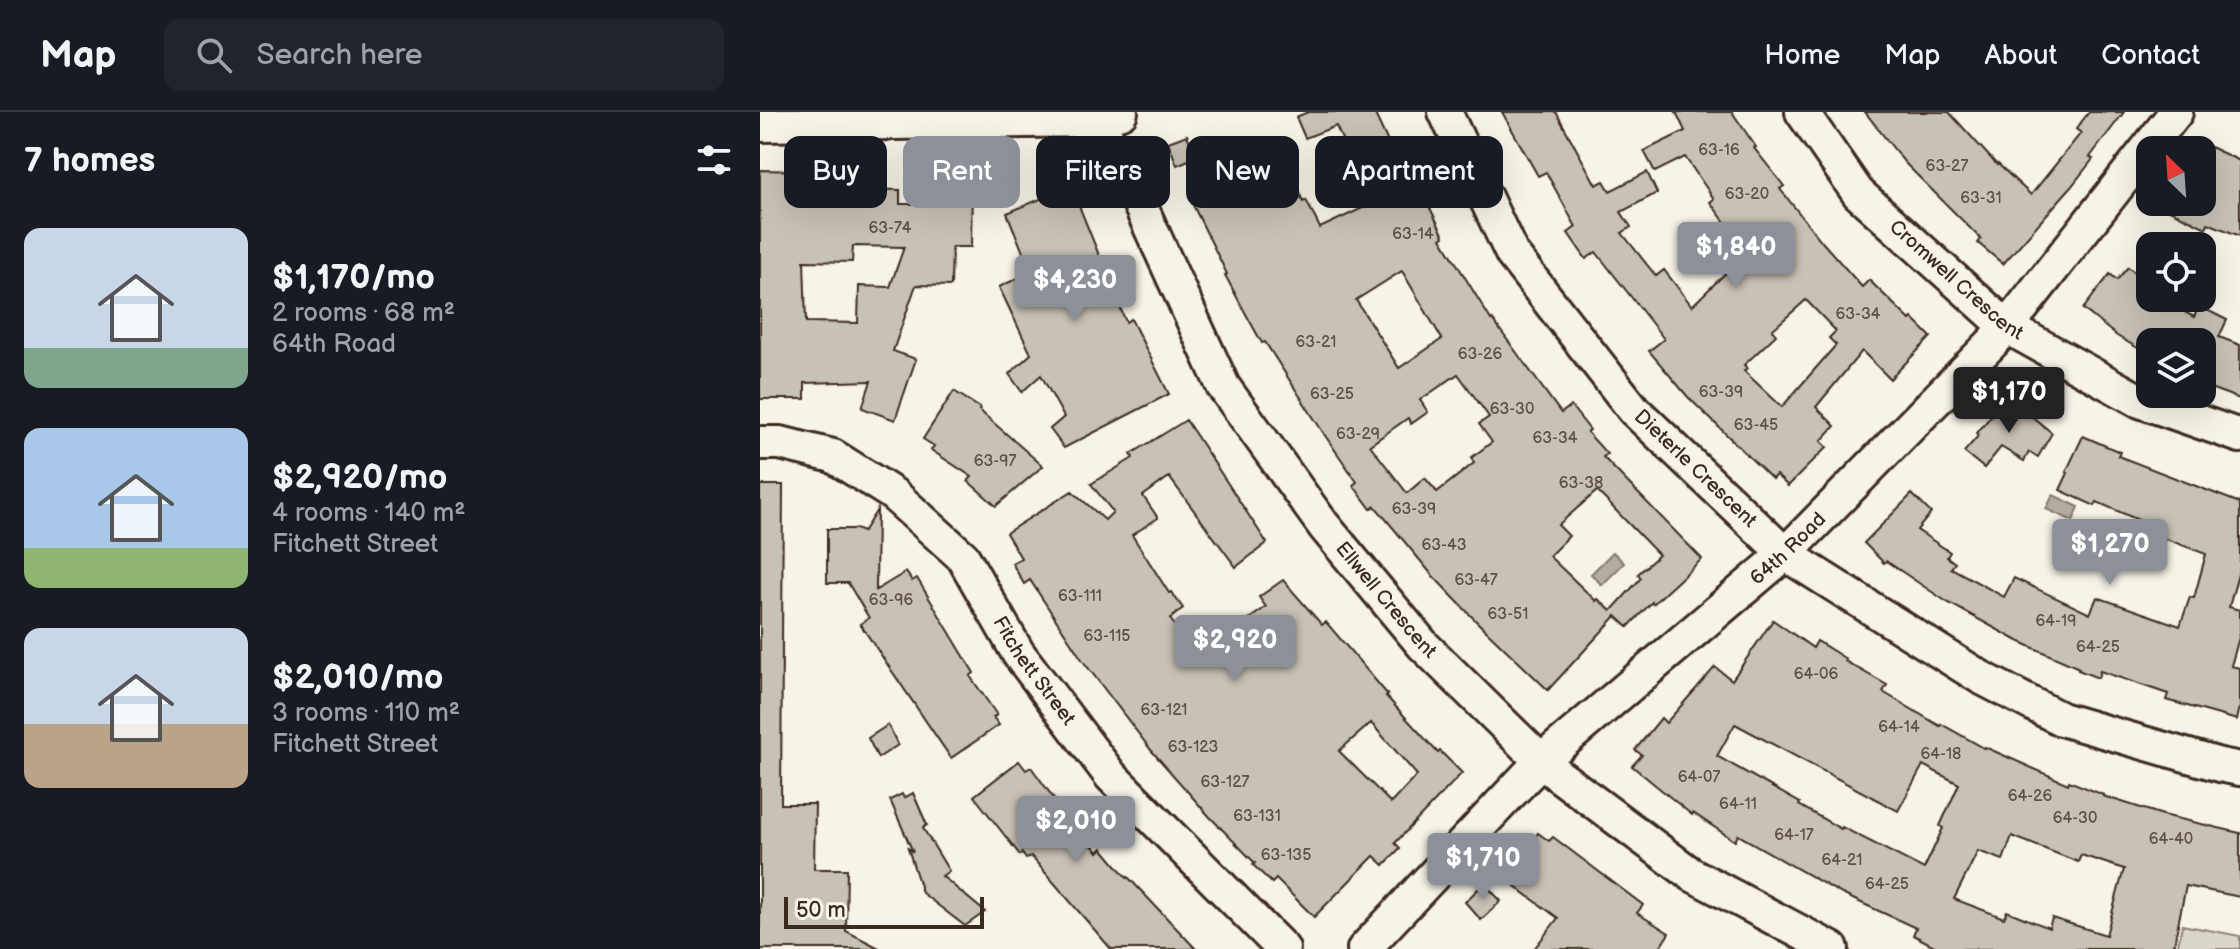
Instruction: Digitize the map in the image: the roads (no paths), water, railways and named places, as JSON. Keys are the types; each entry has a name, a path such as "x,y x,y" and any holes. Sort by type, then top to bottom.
{"street":[{"name":"Dieterle Crescent","path":"1445,112 1512,254 1634,410 1785,554 1980,677 2061,719 2240,769"},
{"name":"Cromwell Crescent","path":"1802,112 1858,193 2007,327 2140,401 2240,436"},
{"name":"64th Road","path":"1364,949 1541,761 1785,554 2007,327 2176,112"},
{"path":"760,125 1105,115"},
{"name":"Ellwell Crescent","path":"1105,115 1119,159 1223,386 1324,526 1413,633 1541,761 1691,874 1832,949"},
{"name":"Fitchett Street","path":"760,443 780,443 833,456 893,494 963,557 1018,653 1111,776 1283,949"}]}
